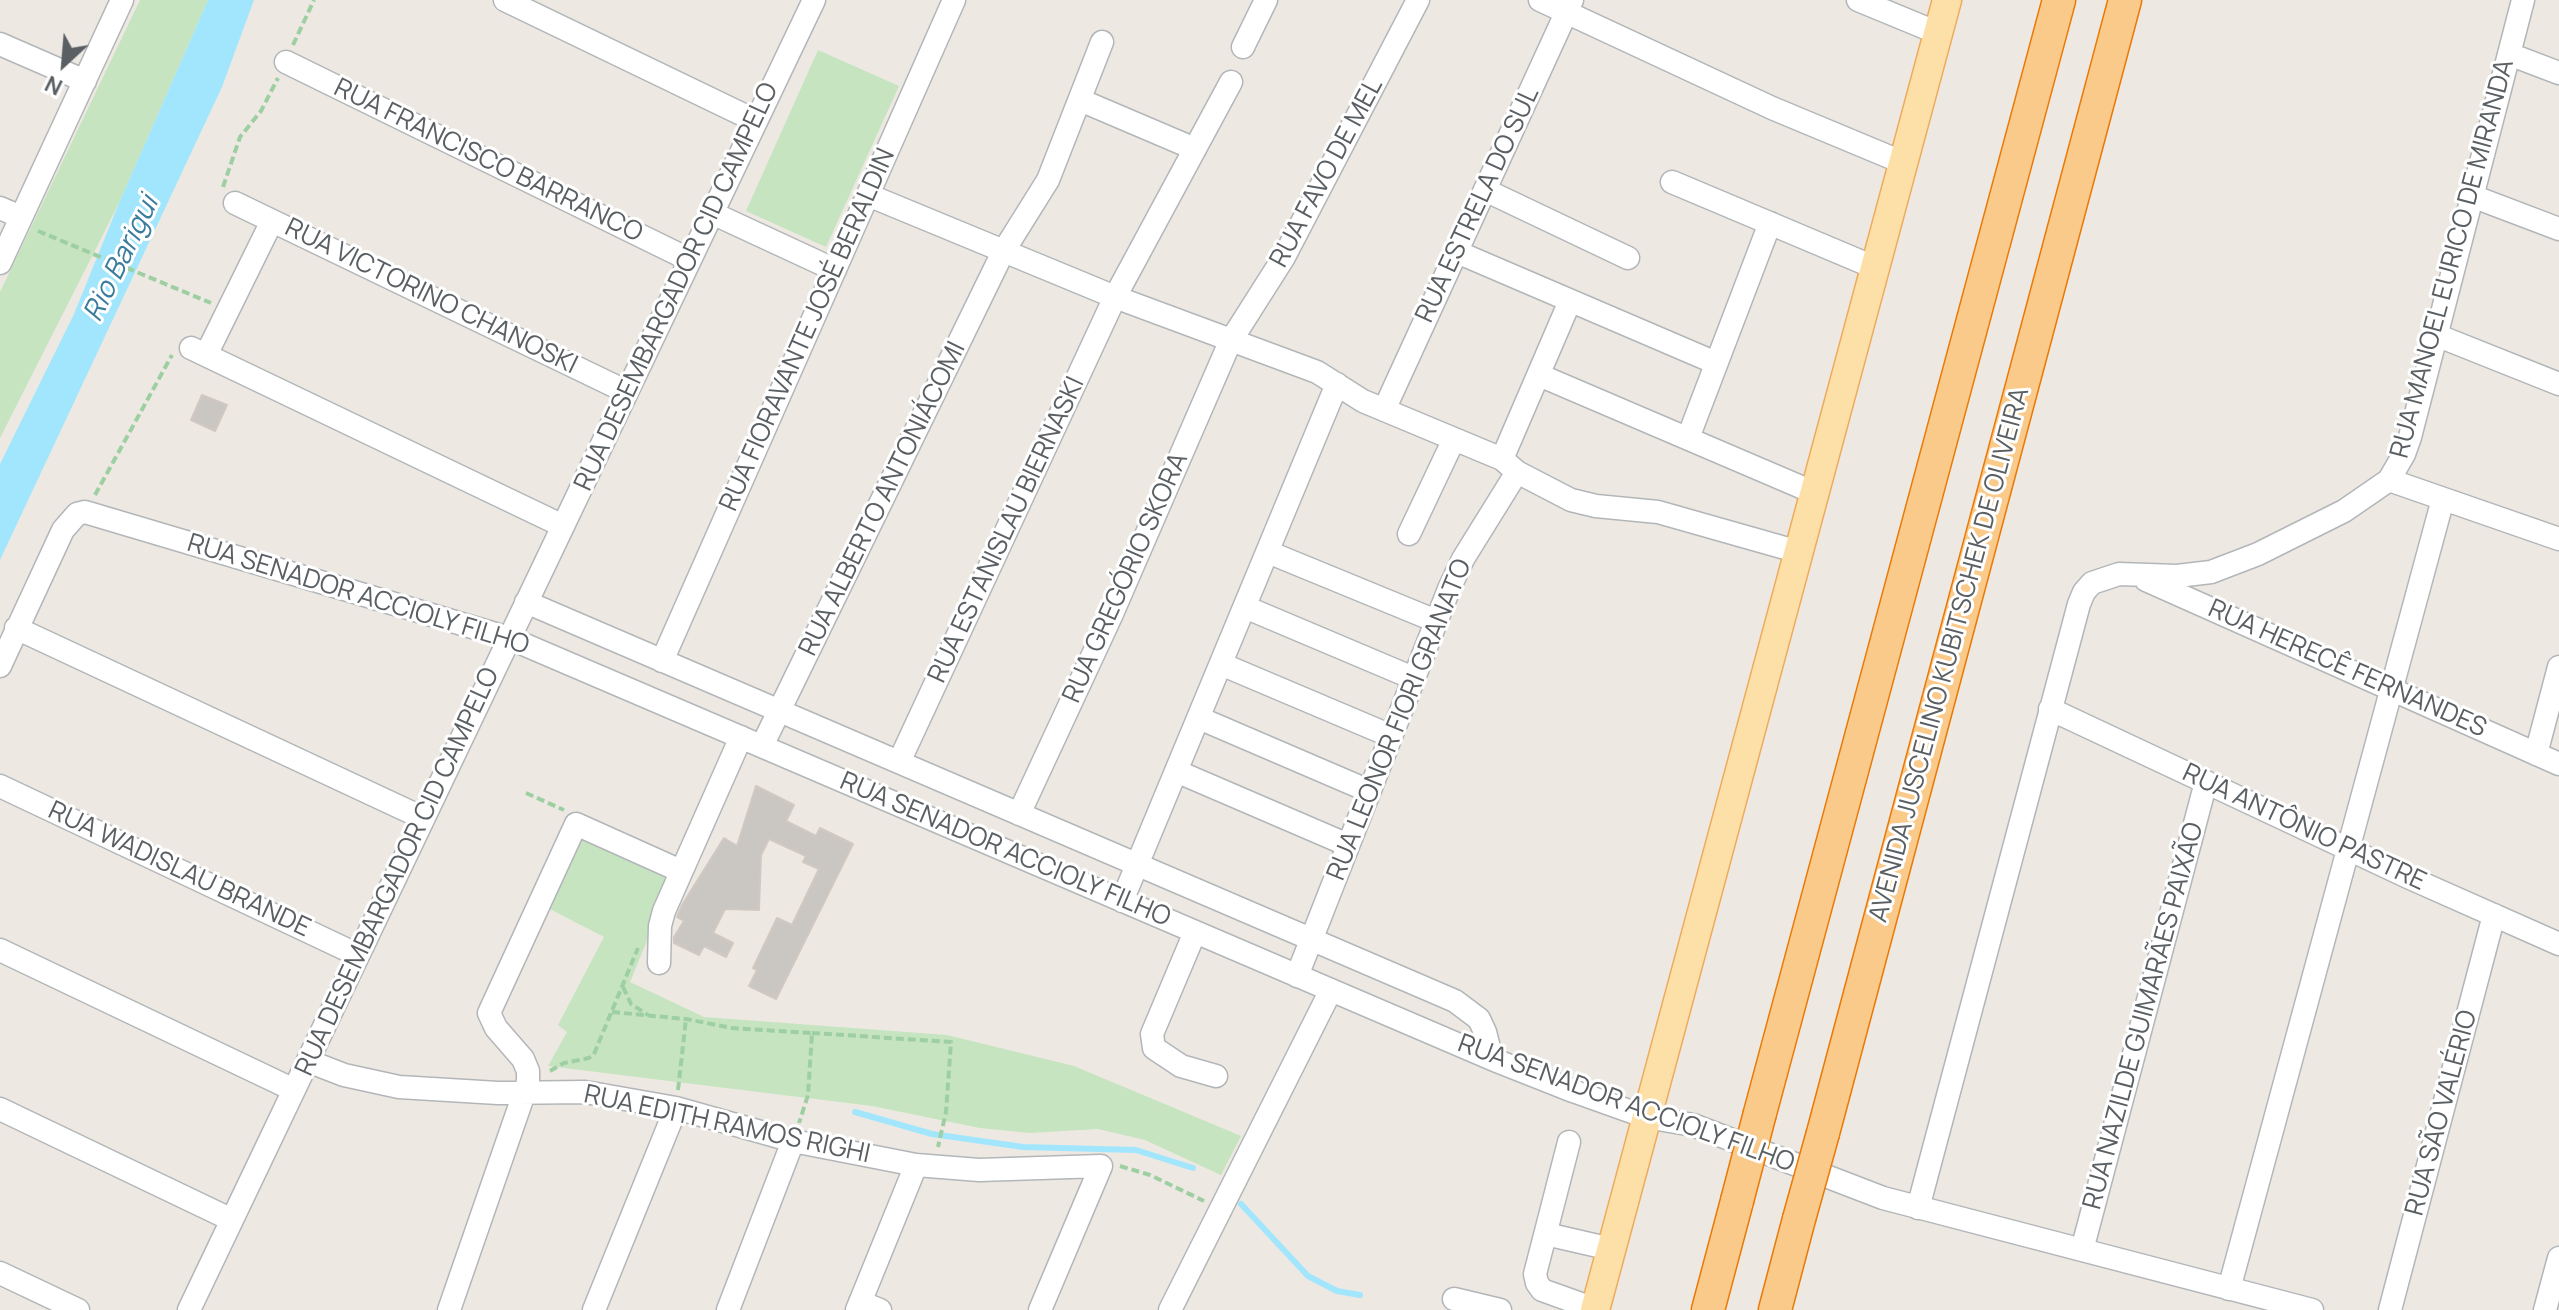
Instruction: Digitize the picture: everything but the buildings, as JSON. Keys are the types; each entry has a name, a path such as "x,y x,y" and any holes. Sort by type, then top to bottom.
{"highway":[{"path":"1708,1310 2059,0"},
{"name":"AVENIDA JUSCELINO KUBITSCHEK DE OLIVEIRA","path":"1775,1310 2125,0"}],"main road":[{"path":"1595,1310 1947,0"}],"street":[{"path":"0,263 122,0"},
{"path":"505,0 756,121"},
{"name":"RUA DESEMBARGADOR CID CAMPELO","path":"189,1310 814,0"},
{"name":"RUA FIORAVANTE JOSÉ BERALDIN","path":"662,661 954,0"},
{"path":"1243,47 1266,0"},
{"name":"RUA FAVO DE MEL","path":"1230,342 1284,257 1418,0"},
{"path":"1540,0 1570,6 1772,108 1904,163"},
{"path":"1858,0 1938,33"},
{"name":"RUA MANOEL EURICO DE MIRANDA","path":"1918,1208 2084,592 2092,583 2119,574 2185,576 2221,568 2258,554 2344,511 2389,480 2410,437 2523,0"},
{"name":"RUA ESTRELA DO SUL","path":"1384,410 1570,6"},
{"name":"RUA ALBERTO ANTONIÁCOMI","path":"762,746 1003,252 1048,180 1102,42"},
{"path":"0,44 85,81"},
{"path":"2509,54 2559,73"},
{"name":"RUA FRANCISCO BARRANCO","path":"286,62 690,260"},
{"name":"RUA ESTANISLAU BIERNASKI","path":"899,762 1115,297 1231,82"},
{"path":"1080,100 1195,149"},
{"path":"1672,182 1876,268"},
{"path":"1485,190 1628,258"},
{"path":"868,195 1115,297 1317,372 1384,410 1454,439 1582,503 1658,512 1799,552"},
{"path":"2472,196 2559,229"},
{"name":"RUA VICTORINO CHANOSKI","path":"227,201 627,392"},
{"path":"0,208 20,220"},
{"path":"712,213 835,270"},
{"path":"272,221 190,351 563,526"},
{"path":"1688,438 1770,223"},
{"path":"1457,252 1716,363"},
{"name":"RUA LEONOR FIORI GRANATO","path":"1297,976 1456,573 1510,466 1539,375 1570,301"},
{"path":"2436,335 2559,384"},
{"name":"RUA GREGÓRIO SKORA","path":"1019,814 1111,616 1230,342"},
{"path":"1539,375 1815,493"},
{"path":"1122,901 1337,384"},
{"path":"1409,534 1454,439"},
{"path":"2389,480 2559,539"},
{"path":"2229,1289 2443,499"},
{"path":"0,666 63,530 77,514 85,512"},
{"name":"RUA SENADOR ACCIOLY FILHO","path":"85,512 509,638 1492,1059 1646,1117 1693,1125 1863,1192 1918,1208 2312,1310"},
{"path":"1268,552 1436,621"},
{"name":"RUA HERECÊ FERNANDES","path":"2134,574 2559,764"},
{"path":"526,602 1469,1009 1479,1019 1485,1032 1492,1059"},
{"path":"1245,607 1413,678"},
{"path":"16,628 423,818"},
{"path":"1221,664 1391,736"},
{"path":"2536,754 2559,667"},
{"name":"RUA ANTÔNIO PASTRE","path":"2050,709 2559,944"},
{"path":"1199,718 1369,791"},
{"path":"659,963 660,926 664,911 741,737"},
{"path":"1176,771 1348,845"},
{"name":"RUA NAZILDE GUIMARÃES PAIXÃO","path":"2082,1250 2206,782"},
{"name":"RUA WADISLAU BRANDE","path":"0,786 358,955"},
{"path":"449,1310 526,1093 528,1071 523,1059 496,1028 489,1013 576,824 674,868"},
{"name":"RUA SÃO VALÉRIO","path":"2390,1310 2494,915"},
{"path":"1195,932 1152,1034 1154,1048 1181,1066 1216,1076"},
{"path":"0,950 294,1090"},
{"path":"1170,1310 1331,990"},
{"name":"RUA EDITH RAMOS RIGHI","path":"308,1061 344,1075 399,1087 526,1093 585,1092 676,1108 793,1141 924,1166 979,1170 1101,1166"},
{"path":"594,1310 676,1108"},
{"path":"0,1109 232,1220"},
{"path":"728,1310 793,1141"},
{"path":"1569,1142 1535,1274 1542,1290 1595,1310"},
{"path":"866,1307 924,1166"},
{"path":"1040,1310 1101,1166"},
{"path":"1546,1234 1611,1249"},
{"path":"2545,1310 2559,1258"},
{"path":"0,1273 78,1310"},
{"path":"1454,1299 1500,1310"}],"path":[{"path":"227,201 240,137 261,111 314,0"},
{"path":"20,220 220,307"},
{"path":"205,316 220,307"},
{"path":"85,512 190,351"},
{"path":"526,793 565,811 576,824"},
{"path":"623,985 631,1004 650,1016"},
{"path":"612,1012 686,1019 732,1028 951,1042 946,1112 924,1166"},
{"path":"676,1108 686,1019"},
{"path":"793,1141 808,1095 812,1033"},
{"path":"1101,1166 1138,1170 1220,1209"}],"green space":[{"path":"140,0 208,0 119,203 0,438 0,292"},
{"path":"818,50 899,86 826,247 746,211"},
{"path":"581,836 673,878 630,982 704,1017 947,1035 1074,1066 1241,1136 1221,1175 1145,1140 1098,1129 1029,1133 980,1128 872,1106 548,1066 567,1032 558,1025 604,937 546,907"}],"water":[{"name":"Rio Barigui","path":"208,0 254,0 222,87 0,560 0,464 74,314"}],"waterway":[{"path":"855,1112 932,1134 1023,1147 1136,1150 1193,1168"},
{"path":"1241,1204 1308,1276 1337,1291 1360,1295"}]}
